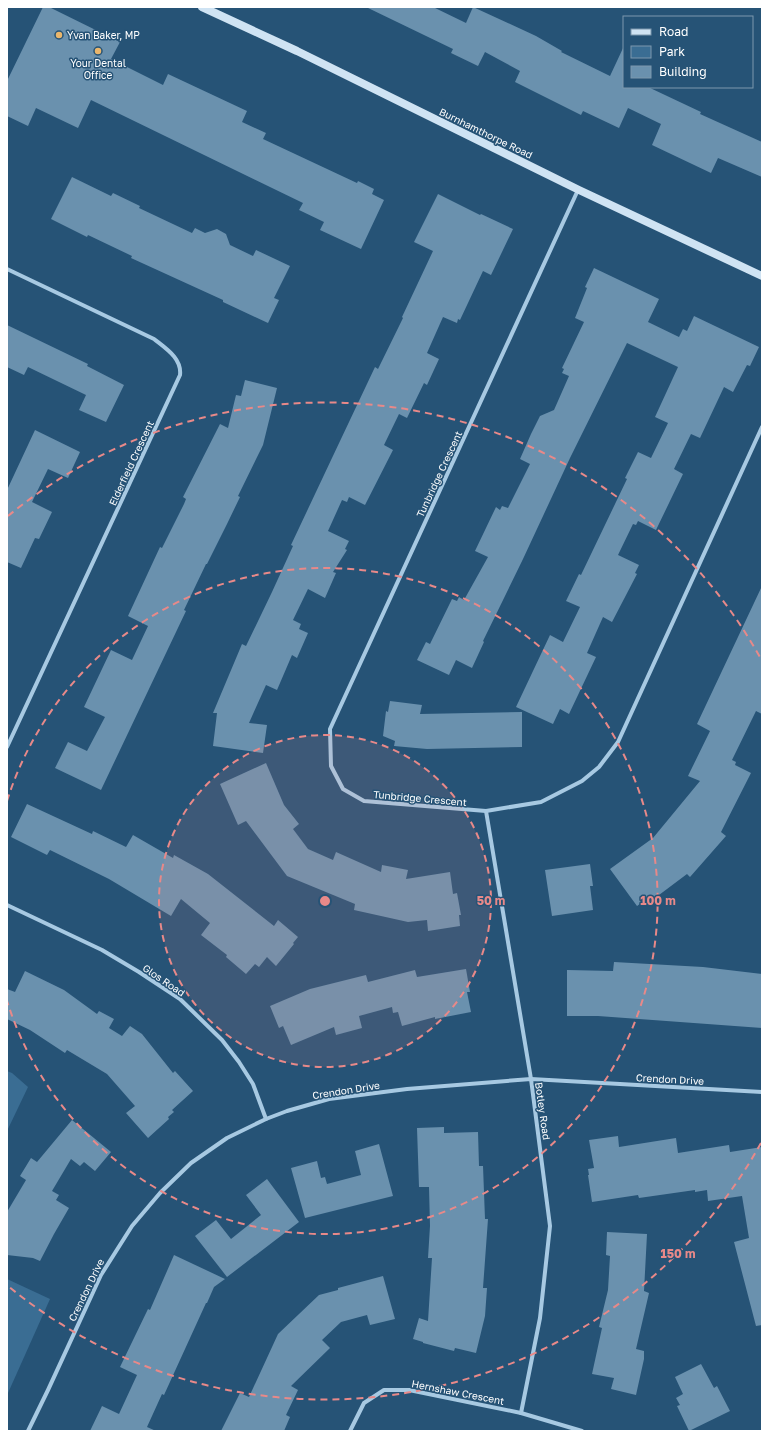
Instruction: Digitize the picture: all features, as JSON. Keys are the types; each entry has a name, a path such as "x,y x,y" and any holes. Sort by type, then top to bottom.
{"main road":[{"name":"Burnhamthorpe Road","path":"202,7 297,51 578,190 762,276"}],"street":[{"name":"Tunbridge Crescent","path":"578,190 330,729 331,766 343,789 364,801 486,811 541,802 582,781 599,767 618,742 762,428"},
{"name":"Elderfield Crescent","path":"7,269 154,339 176,359 180,365 181,371 7,747"},
{"name":"Botley Road","path":"486,811 531,1079 550,1226 540,1318 521,1413"},
{"name":"Glos Road","path":"7,905 102,950 180,999 222,1040 239,1062 253,1084 266,1119"},
{"name":"Crendon Drive","path":"28,1431 101,1276 132,1226 160,1193 192,1163 227,1138 266,1119 287,1110 329,1099 407,1089 531,1079 762,1092"},
{"name":"Hernshaw Crescent","path":"350,1431 364,1403 384,1390 408,1390 521,1413 582,1431"}],"green space":[{"path":"7,1071 12,1073 28,1087 7,1131"},
{"path":"7,1279 50,1299 8,1393 7,1392"}],"building":[{"path":"43,7 49,7 120,42 111,59 163,85 168,74 247,111 242,122 266,133 263,139 357,183 358,181 374,189 372,194 384,200 361,249 320,230 324,222 299,210 303,203 91,100 78,128 36,108 28,126 7,116 7,81"},
{"path":"366,7 433,7 466,23 473,7 536,36 562,51 561,52 610,76 623,48 623,88 650,88 701,112 700,114 762,142 762,177 718,158 711,173 652,145 661,124 628,108 619,128 583,111 581,115 515,82 520,71 485,52 478,66 451,53 453,49"},
{"path":"72,177 111,196 113,193 140,206 139,208 192,233 195,228 205,233 217,229 226,234 230,245 253,256 256,250 290,266 274,298 279,300 268,323 223,302 223,300 131,258 132,256 88,235 87,237 51,219"},
{"path":"438,194 480,215 481,214 513,229 491,275 483,271 460,320 458,319 457,323 443,317 427,353 439,359 427,385 424,383 407,418 399,414 384,445 393,450 365,505 349,497 347,502 342,500 328,531 349,541 345,549 347,550 333,572 336,573 325,598 308,589 293,620 301,624 299,629 308,633 297,658 292,655 277,690 266,685 249,723 267,725 263,753 213,746 217,713 213,713 242,644 246,646 293,546 291,545 375,367 378,369 433,251 414,242"},
{"path":"594,268 659,299 648,322 679,337 683,329 687,331 694,316 759,347 750,366 747,365 733,392 724,387 700,438 691,434 674,469 683,474 656,530 638,521 636,525 633,524 618,555 639,565 635,573 637,574 612,622 603,617 587,653 596,657 569,714 560,709 553,724 516,707 550,635 563,642 580,607 566,601 579,574 581,575 627,479 625,478 638,452 651,458 668,423 655,417 678,367 627,343 570,458 483,641 484,642 472,668 456,660 449,675 417,660 426,642 430,644 452,599 457,601 459,597 464,600 488,557 475,551 496,507 500,510 502,506 508,508 530,464 520,459 540,416 554,410 569,376 562,373 564,369 562,368 584,322 575,318 587,288 585,287"},
{"path":"7,325 88,364 87,366 124,385 106,422 79,410 86,395 28,367 24,375 7,367"},
{"path":"245,380 277,388 263,445 238,496 240,497 184,610 186,611 101,790 55,768 68,742 87,751 105,717 84,707 111,650 132,660 148,626 128,616 160,547 162,548 184,504 186,499 183,497 220,424 228,428 236,395 241,396"},
{"path":"35,430 80,452 68,478 48,469 32,502 52,512 39,539 35,538 21,568 7,562 7,490"},
{"path":"762,586 762,714 756,711 732,760 736,762 735,765 751,773 721,832 726,836 690,877 687,874 647,904 644,901 637,906 610,869 653,838 700,781 688,776 710,731 697,724"},
{"path":"390,701 422,705 420,714 522,712 522,747 427,749 394,746 395,741 383,736 386,711 388,712"},
{"path":"266,763 284,805 299,824 293,829 308,849 333,860 336,852 381,872 382,865 408,870 406,879 450,872 453,894 457,893 461,915 459,915 460,926 428,931 427,920 408,922 354,910 355,904 287,876 246,821 238,825 220,784"},
{"path":"27,804 92,834 93,831 126,847 133,835 173,858 174,855 208,874 274,926 278,920 298,937 276,966 267,957 259,967 255,964 246,974 226,957 227,955 201,935 210,923 181,899 171,916 109,879 50,850 47,855 11,837"},
{"path":"590,864 593,886 590,886 593,910 552,916 545,870"},
{"path":"614,962 703,967 762,974 762,1028 598,1016 567,1016 567,970 613,971"},
{"path":"466,969 470,992 467,992 471,1012 435,1019 435,1017 402,1026 398,1012 393,1013 392,1007 359,1016 362,1028 336,1035 334,1027 291,1045 283,1026 279,1028 270,1006 310,989 366,975 368,982 415,970 417,977"},
{"path":"25,971 64,990 97,1014 99,1011 114,1019 109,1028 122,1036 130,1026 142,1034 173,1073 175,1071 193,1091 172,1110 174,1112 168,1117 169,1119 148,1138 126,1113 135,1106 107,1074 67,1050 65,1053 30,1030 7,1019 7,989 15,992"},
{"path":"72,1120 111,1152 95,1171 84,1162 80,1166 71,1159 52,1191 59,1195 56,1200 69,1208 40,1261 33,1258 7,1255 7,1212 26,1180 20,1176 31,1158 37,1162"},
{"path":"444,1127 444,1133 478,1132 479,1166 483,1166 485,1219 488,1219 483,1288 487,1288 485,1316 476,1353 455,1348 454,1351 413,1339 419,1318 428,1321 432,1258 428,1258 430,1226 429,1187 419,1187 417,1128"},
{"path":"618,1136 619,1147 676,1138 678,1153 729,1145 730,1152 762,1147 762,1325 756,1326 734,1242 749,1238 742,1196 708,1201 707,1190 695,1192 695,1190 639,1198 638,1195 592,1202 588,1169 594,1168 589,1140"},
{"path":"379,1144 393,1196 305,1218 291,1168 317,1161 321,1178 325,1177 327,1184 361,1175 355,1151"},
{"path":"267,1179 299,1222 227,1277 195,1236 216,1220 231,1239 261,1215 246,1195"},
{"path":"607,1232 647,1234 644,1291 649,1293 636,1349 644,1351 644,1359 636,1395 611,1389 614,1378 592,1374 602,1328 599,1327 608,1290 610,1256 606,1255"},
{"path":"174,1255 225,1279 214,1287 164,1395 162,1394 147,1427 156,1431 90,1431 102,1406 119,1414 137,1375 120,1367 148,1309 150,1310"},
{"path":"383,1276 395,1319 370,1325 367,1315 341,1322 322,1340 330,1348 291,1386 298,1390 286,1415 290,1417 284,1431 221,1431 240,1393 249,1397 278,1334 319,1295 338,1290 338,1288"},
{"path":"701,1364 714,1388 717,1386 730,1411 689,1431 677,1406 680,1405 676,1398 683,1394 675,1377"}],"place":[{"name":"Yvan Baker, MP","path":"59,35"},
{"name":"Your Dental Office","path":"98,51"}]}
